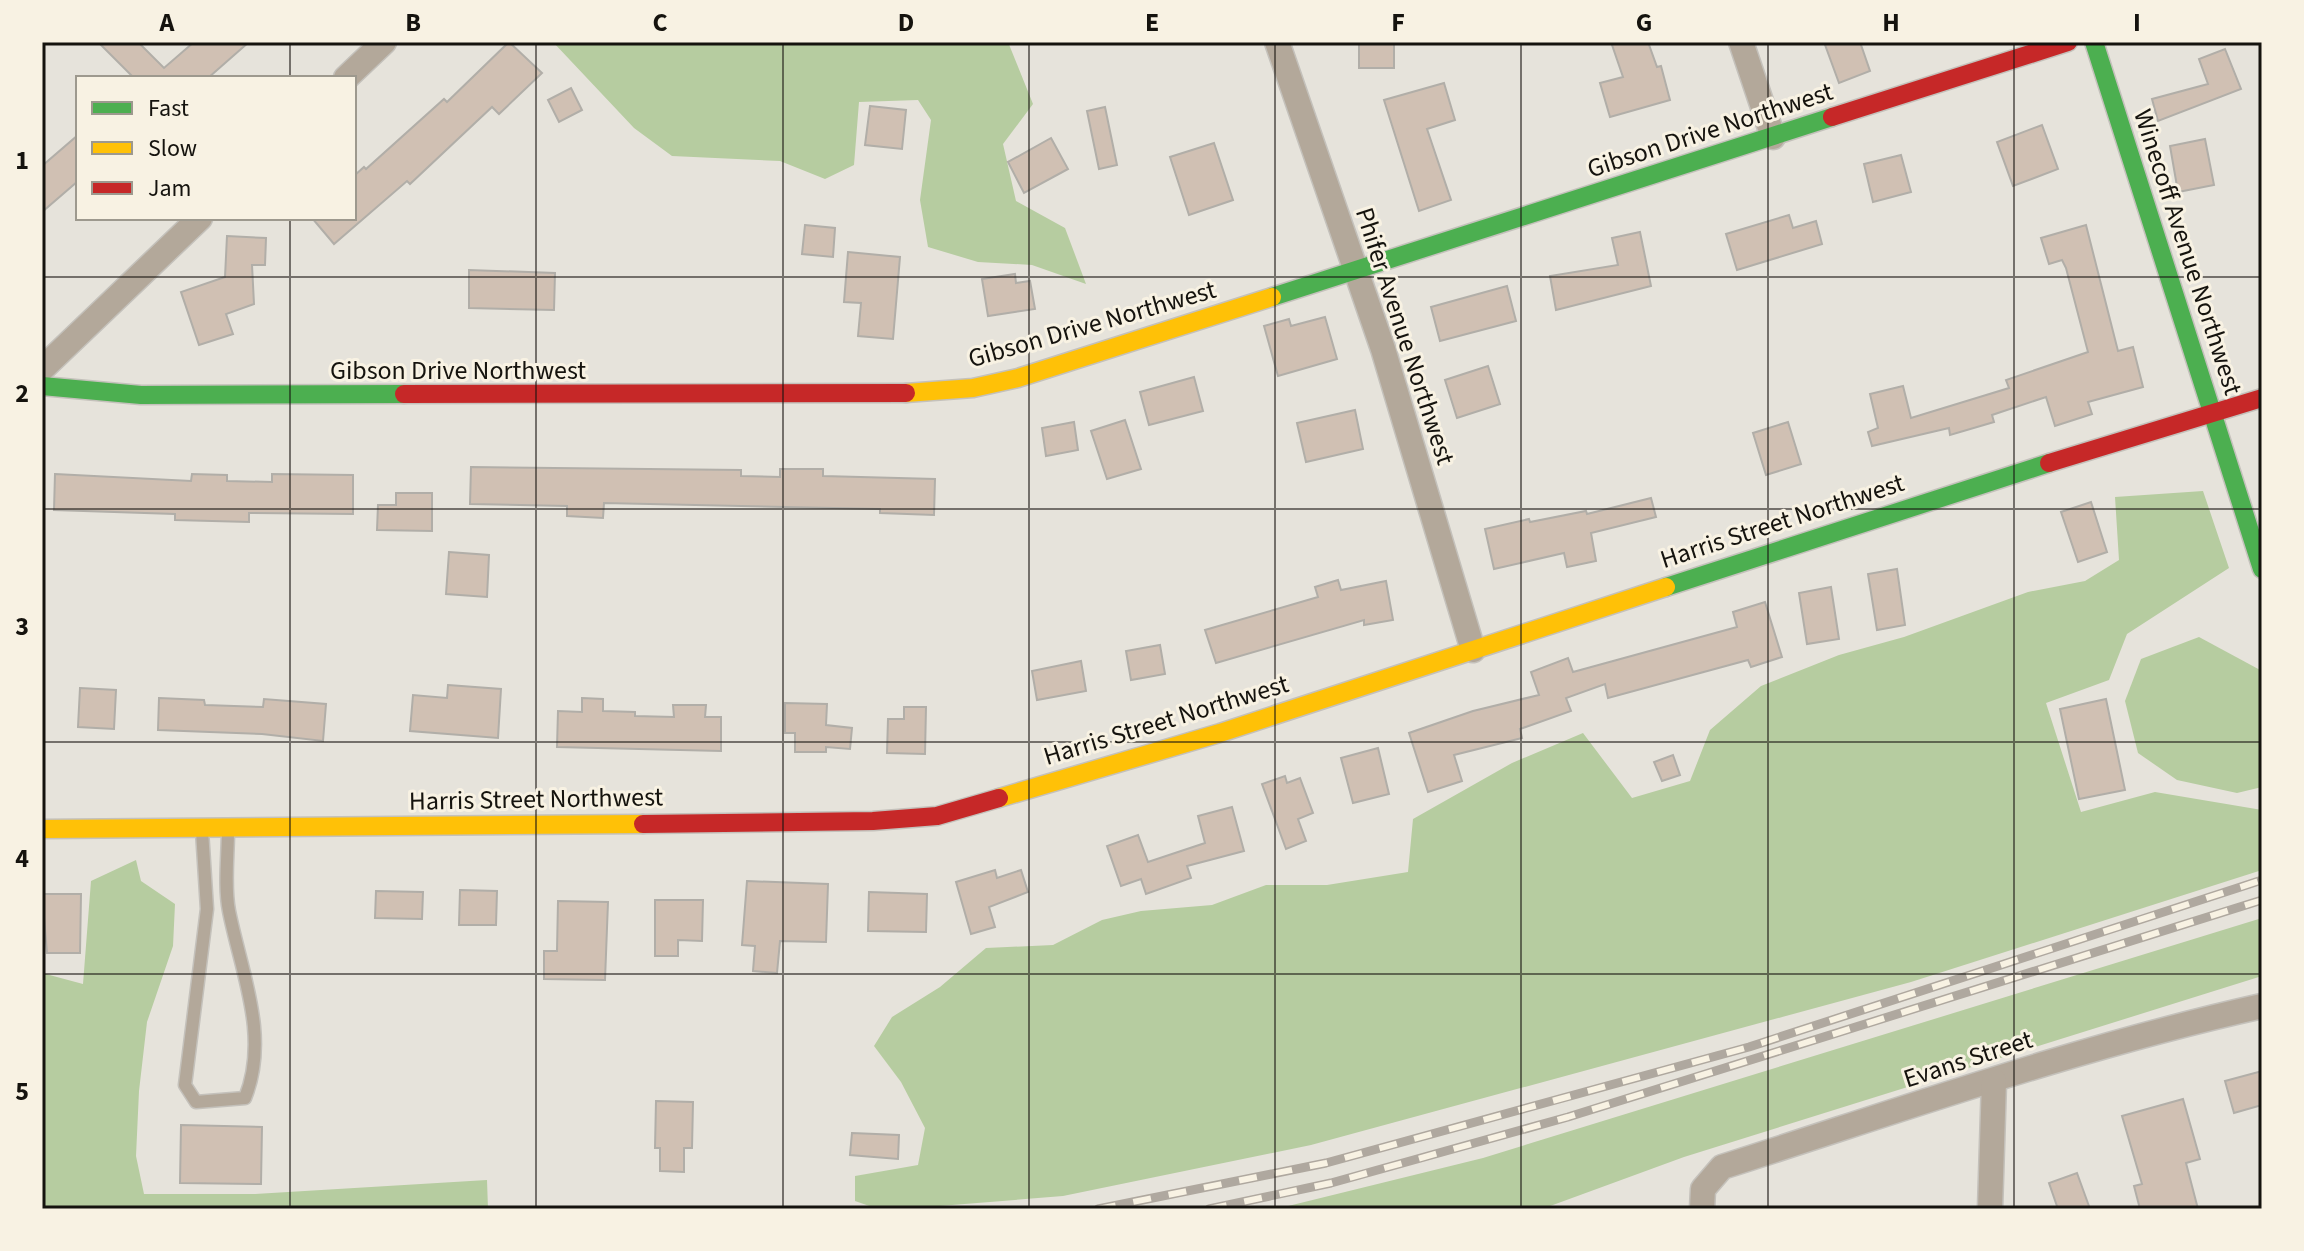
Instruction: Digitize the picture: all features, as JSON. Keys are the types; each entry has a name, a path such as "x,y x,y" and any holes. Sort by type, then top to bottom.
{"street":[{"path":"348,76 384,42"},
{"name":"Phifer Avenue Northwest","path":"1277,42 1356,272 1473,650"},
{"path":"1741,42 1773,137"},
{"name":"Gibson Drive Northwest","path":"42,386 156,395 916,393 973,388 1018,378 1356,272 2068,42"},
{"name":"Winecoff Avenue Northwest","path":"2094,42 2262,569"},
{"path":"42,369 198,220"},
{"name":"Harris Street Northwest","path":"42,829 826,822 937,816 1220,733 1970,487 2262,398"},
{"name":"Evans Street","path":"1703,1199 1722,1167 2160,1029 2262,1006"},
{"path":"1990,1209 1994,1081"}],"lane":[{"path":"202,828 207,909 185,1085 196,1102 245,1098 254,1075 253,1010 228,908 228,828"},
{"path":"207,909 228,908"}],"green space":[{"path":"553,42 1008,42 1033,104 1003,144 1016,201 1065,228 1086,284 1032,265 978,262 928,247 920,200 931,120 918,100 859,102 854,165 825,179 780,161 672,156 634,128"},
{"path":"2203,491 2229,568 2127,634 2109,680 2046,703 2081,812 2155,792 2262,810 2262,870 1911,982 1311,1145 1063,1196 902,1209 878,1209 855,1201 855,1176 918,1165 925,1128 901,1082 874,1046 892,1017 940,987 986,948 1053,945 1102,920 1141,911 1212,905 1266,885 1327,885 1408,872 1413,819 1512,763 1583,733 1632,798 1690,781 1710,730 1761,686 1839,655 1904,637 2028,592 2085,581 2119,560 2115,497"},
{"path":"2199,637 2262,671 2262,787 2237,793 2177,780 2138,753 2125,701 2141,659"},
{"path":"136,860 141,881 175,904 173,946 147,1022 139,1091 136,1156 144,1194 255,1194 487,1180 488,1209 42,1209 42,973 83,984 91,881"},
{"path":"2262,918 2262,976 1684,1157 1542,1209 1276,1209 1483,1158"}],"building":[{"path":"98,42 138,42 164,68 194,42 249,42 210,76 132,76"},
{"path":"509,42 542,73 499,114 492,107 410,184 407,181 334,244 314,220 356,220 356,174 364,167 366,169 444,99 447,102"},
{"path":"1359,42 1394,42 1394,68 1359,68"},
{"path":"1611,42 1648,42 1657,67 1661,66 1670,100 1610,117 1600,83 1623,77"},
{"path":"1824,42 1860,42 1870,71 1839,83"},
{"path":"2225,49 2241,89 2158,121 2152,99 2208,84 2199,59"},
{"path":"1444,83 1455,120 1427,129 1451,200 1419,211 1384,100"},
{"path":"571,88 582,110 559,122 548,100"},
{"path":"870,106 906,110 902,149 865,145"},
{"path":"1105,107 1117,165 1099,169 1087,111"},
{"path":"2042,125 2058,169 2013,186 1997,142"},
{"path":"76,137 76,183 42,212 42,166"},
{"path":"1051,138 1068,169 1024,193 1008,162"},
{"path":"2205,139 2214,185 2178,192 2170,146"},
{"path":"1214,143 1233,200 1189,215 1170,157"},
{"path":"1901,155 1911,192 1873,202 1864,164"},
{"path":"1789,215 1793,228 1816,221 1822,244 1737,270 1726,234"},
{"path":"805,225 835,228 833,257 802,254"},
{"path":"2086,225 2118,351 2133,347 2143,387 2088,402 2092,414 2055,426 2046,397 1992,415 1994,422 1950,435 1949,428 1872,446 1868,432 1878,428 1870,394 1903,386 1911,418 2009,388 2006,380 2088,352 2066,268 2062,260 2049,264 2041,238"},
{"path":"1640,232 1651,286 1556,310 1550,276 1618,265 1612,238"},
{"path":"227,236 266,238 265,265 252,265 254,304 226,314 233,334 199,345 181,292 225,277"},
{"path":"848,252 900,257 893,339 858,336 861,303 844,302"},
{"path":"469,270 555,273 554,310 469,308"},
{"path":"1015,274 1016,283 1030,281 1035,309 988,316 982,279"},
{"path":"1507,286 1516,321 1440,341 1431,307"},
{"path":"1325,317 1337,359 1278,376 1264,326 1289,319 1291,326"},
{"path":"1488,366 1500,404 1457,418 1445,380"},
{"path":"1194,377 1203,411 1149,425 1140,392"},
{"path":"1355,410 1363,449 1306,462 1297,423"},
{"path":"1125,420 1141,469 1107,479 1091,431"},
{"path":"1074,422 1078,450 1046,456 1042,428"},
{"path":"1788,422 1801,464 1766,475 1753,433"},
{"path":"471,467 741,470 741,476 780,477 780,469 823,469 823,476 935,479 934,515 880,513 880,509 604,503 603,518 567,516 567,506 470,504"},
{"path":"55,474 191,481 192,474 227,475 227,481 272,482 272,474 353,475 353,514 249,513 249,522 175,520 175,514 54,510"},
{"path":"396,493 432,493 432,531 377,530 378,505 396,505"},
{"path":"1651,498 1656,517 1591,533 1596,561 1567,567 1564,553 1494,569 1485,529 1529,519 1530,522 1586,511 1587,514"},
{"path":"2091,502 2107,552 2078,562 2061,512"},
{"path":"449,552 489,555 487,597 446,594"},
{"path":"1897,569 1905,625 1877,630 1868,574"},
{"path":"1338,580 1341,590 1386,581 1393,620 1364,625 1364,620 1216,663 1205,630 1318,597 1315,587"},
{"path":"1831,587 1839,639 1807,644 1799,593"},
{"path":"1765,602 1782,657 1751,667 1748,660 1608,698 1605,684 1566,698 1571,711 1520,729 1522,738 1454,755 1462,781 1428,792 1409,733 1473,711 1539,695 1531,672 1568,658 1573,672 1737,627 1733,612"},
{"path":"1160,645 1165,674 1131,680 1126,651"},
{"path":"1081,661 1086,691 1037,700 1032,671"},
{"path":"448,685 501,689 498,738 410,731 413,695 447,698"},
{"path":"80,688 116,690 114,729 78,727"},
{"path":"159,698 204,700 205,705 263,707 264,699 326,704 323,741 262,734 158,730"},
{"path":"582,698 603,699 603,711 635,712 635,716 674,717 673,705 706,705 705,717 721,717 721,751 557,747 558,711 582,712"},
{"path":"2106,699 2125,790 2079,799 2060,709"},
{"path":"785,703 827,704 826,725 852,728 850,749 826,747 826,752 795,752 795,733 785,733"},
{"path":"904,707 926,707 925,754 887,753 888,719 904,719"},
{"path":"1378,748 1389,794 1353,803 1341,758"},
{"path":"1673,755 1680,775 1662,781 1654,762"},
{"path":"1285,776 1287,783 1300,778 1313,813 1298,819 1306,841 1286,849 1262,784"},
{"path":"1232,807 1244,851 1187,866 1191,878 1146,894 1141,879 1121,886 1107,846 1138,835 1148,862 1205,843 1198,816"},
{"path":"995,870 997,878 1021,870 1028,892 989,907 995,927 971,934 956,882"},
{"path":"747,881 828,884 826,942 780,941 777,973 753,971 755,946 742,945"},
{"path":"460,890 497,891 496,925 459,925"},
{"path":"376,891 423,892 422,919 375,918"},
{"path":"869,892 927,894 926,932 868,931"},
{"path":"42,894 81,894 80,953 47,953"},
{"path":"655,900 703,900 702,941 678,940 678,956 655,956"},
{"path":"558,901 608,902 605,980 544,979 544,951 557,951"},
{"path":"2262,1071 2262,1105 2234,1113 2225,1081"},
{"path":"2183,1099 2200,1159 2186,1163 2198,1209 2140,1209 2134,1186 2142,1184 2122,1116"},
{"path":"656,1101 693,1102 692,1148 684,1148 684,1172 660,1171 660,1148 655,1148"},
{"path":"181,1125 262,1127 261,1184 180,1183"},
{"path":"852,1133 899,1135 898,1159 850,1155"},
{"path":"2077,1173 2090,1209 2058,1209 2049,1183"}],"railway":[{"path":"1098,1209 1326,1163 1749,1047 2262,880"},
{"path":"1209,1209 1331,1183 1568,1117 2262,900"}],"traffic: fast":[{"path":"2094,42 2262,569"},
{"path":"1272,297 1832,117"},
{"path":"42,386 141,395 404,394"},
{"path":"1666,587 2049,463"}],"traffic: slow":[{"path":"906,393 973,388 1018,378 1272,297"},
{"path":"999,798 1220,733 1666,587"},
{"path":"42,829 643,824"}],"traffic: jam":[{"path":"1832,117 2068,42"},
{"path":"404,394 906,393"},
{"path":"2049,463 2262,398"},
{"path":"643,824 873,821 937,816 999,798"}]}
